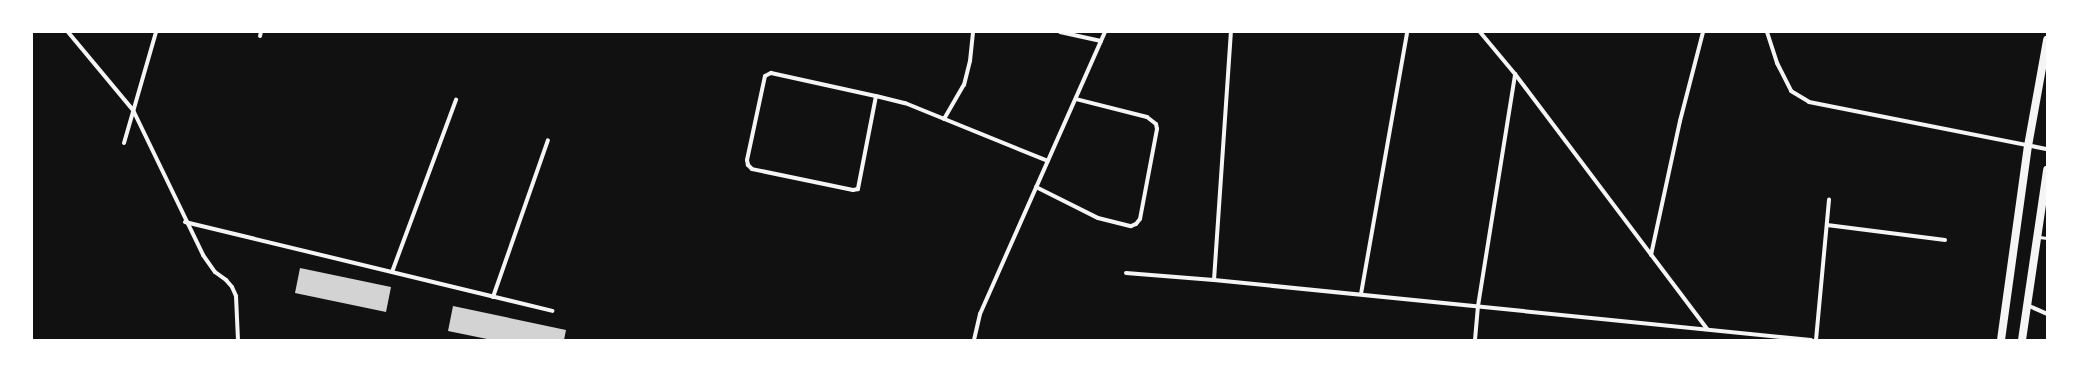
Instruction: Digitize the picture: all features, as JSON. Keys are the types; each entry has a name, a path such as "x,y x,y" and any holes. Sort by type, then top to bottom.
{"main road":[{"path":"2001,340 2028,146 2047,40"},
{"path":"2022,340 2047,170"}],"street":[{"path":"68,32 133,110 186,222 208,264 232,287 236,296 238,340"},
{"path":"124,143 156,32"},
{"path":"944,119 964,85 970,61 973,32"},
{"path":"1060,32 1101,41"},
{"path":"974,340 980,314 1105,32"},
{"path":"1214,280 1231,32"},
{"path":"1361,294 1406,32"},
{"path":"1480,32 1515,74 1708,329"},
{"path":"1651,255 1680,121 1703,32"},
{"path":"1767,32 1777,63 1791,91 1809,102 2047,149"},
{"path":"876,96 858,189 853,190 752,169 748,165 747,160 765,76 772,73 876,96 906,103 1048,161"},
{"path":"1475,340 1478,306 1515,74"},
{"path":"1036,187 1098,218 1131,226 1136,224 1140,219 1157,130 1156,124 1147,117 1076,99"},
{"path":"392,272 456,100"},
{"path":"493,297 548,140"},
{"path":"1816,340 1829,200"},
{"path":"186,222 552,311"},
{"path":"1827,225 1945,240"},
{"path":"1126,273 1361,294 1811,340"},
{"path":"2027,305 2047,314"}],"lane":[{"path":"2037,237 2047,238"}],"building":[{"path":"300,268 391,287 386,312 295,293"},
{"path":"453,306 566,330 564,340 492,340 448,331"}]}
